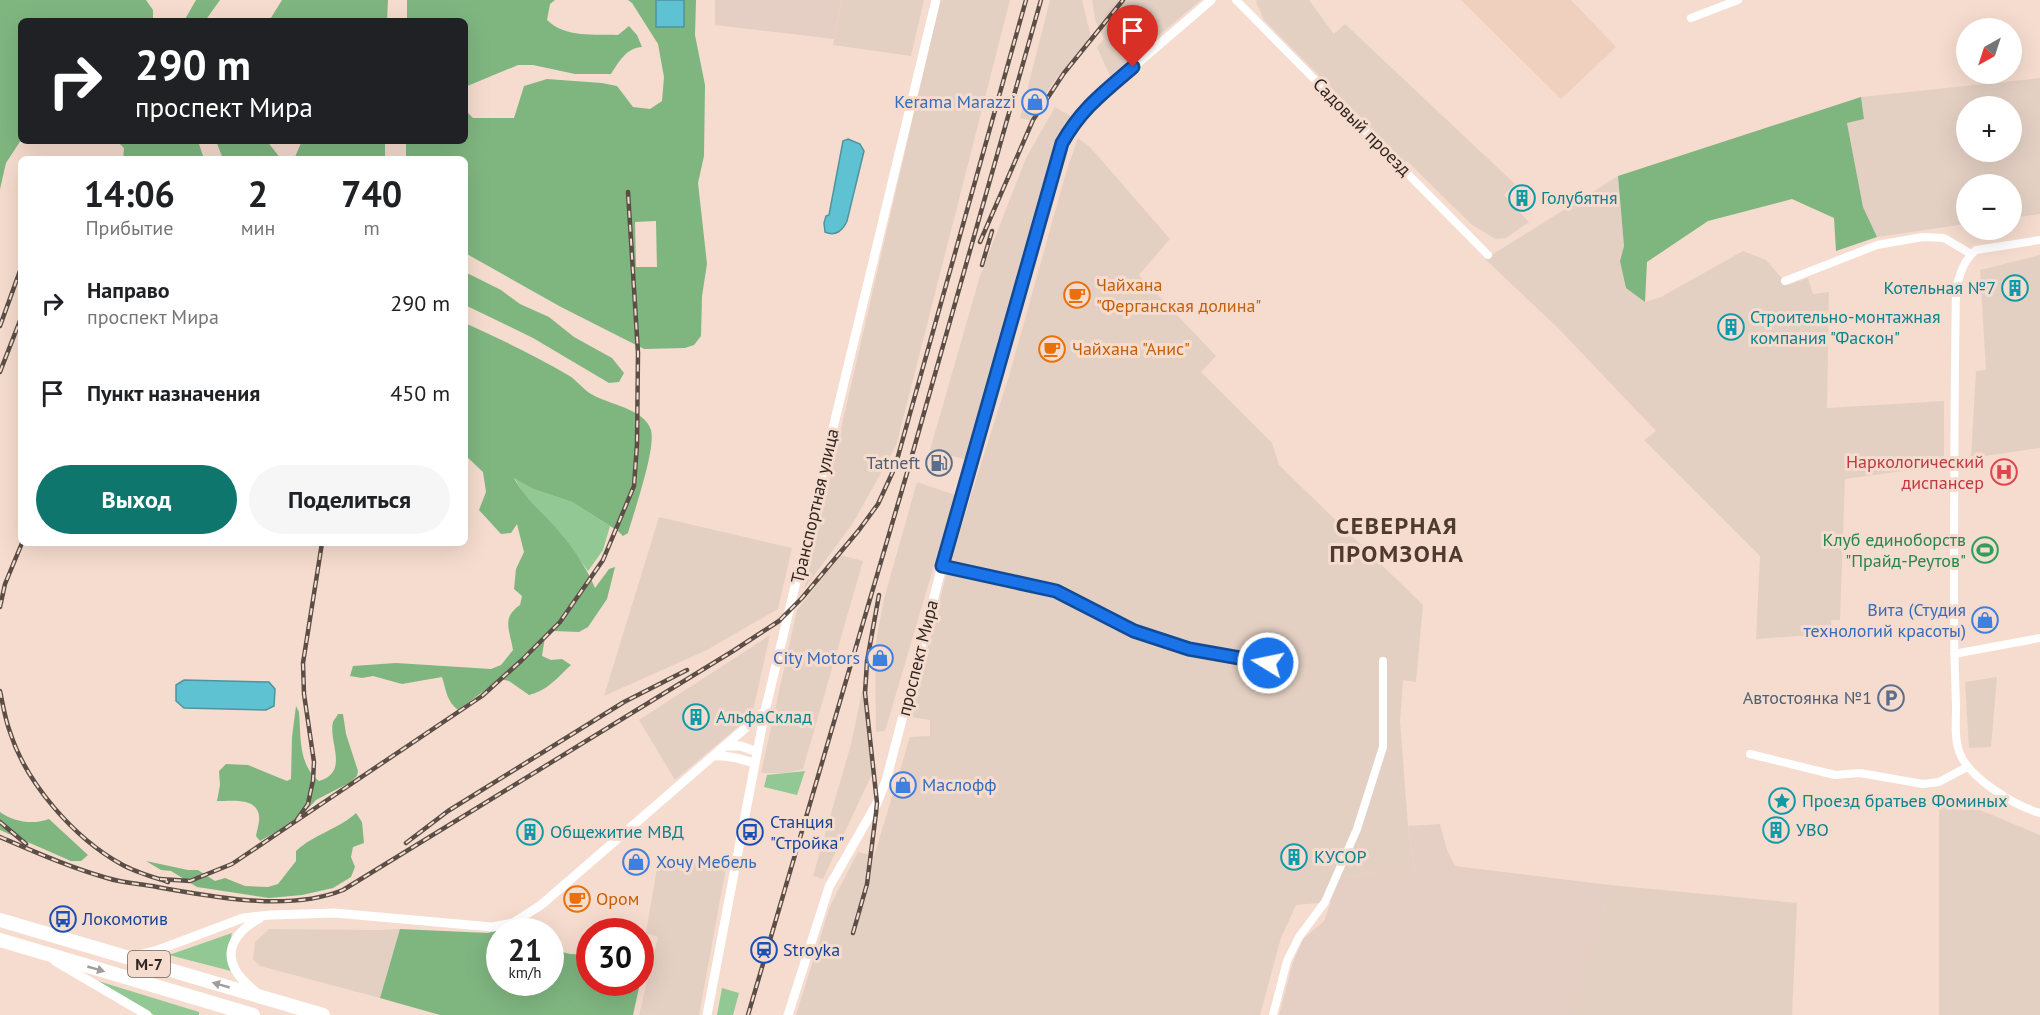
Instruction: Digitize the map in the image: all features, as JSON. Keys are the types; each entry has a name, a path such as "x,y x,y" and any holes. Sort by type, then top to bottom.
{"highway":[{"name":"М-7","path":"0,920 323,1015"},
{"name":"М-7","path":"0,940 248,1014"}],"street":[{"name":"Транспортная улица","path":"707,1015 765,711 936,0"},
{"name":"проспект Мира","path":"788,1015 829,887 876,803 886,780 942,566 1062,143 1075,120 1091,103 1211,0"},
{"name":"Садовый проезд","path":"1236,0 1488,255"},
{"path":"1691,18 1738,0"},
{"path":"1785,281 1877,245 1923,237 1944,238 1971,254"},
{"path":"2040,240 1976,250 1971,254 1958,276 1953,465 1954,654 1956,737 1959,751 1967,767 2006,798 2040,813"},
{"path":"942,566 1056,591 1134,631 1189,649 1268,663"},
{"path":"1954,654 2040,638"},
{"path":"1273,1015 1287,962 1299,938 1325,902 1357,829 1383,747 1383,662"},
{"path":"127,958 158,950 243,918 265,916 335,913 492,927 513,923 541,905 765,711"},
{"path":"727,746 741,746 757,752"},
{"path":"1750,753 1835,775 1860,773 1923,784 1939,782 1967,767"},
{"path":"714,756 739,758 754,764"},
{"path":"261,997 238,974 230,955 234,939 239,932 265,916"},
{"path":"40,952 147,1015"},
{"path":"220,1015 225,1013 248,1014"}],"shaded area":[{"path":"715,0 842,0 834,39 715,25"},
{"path":"842,0 924,0 911,56 833,45"},
{"path":"940,0 1010,0 896,446 853,523 804,589"},
{"path":"1050,0 1082,0 1091,37 1053,83 1029,120 1020,118"},
{"path":"1092,0 1201,0 1110,76 1097,47 1104,39 1095,20"},
{"path":"1257,0 1309,0 1334,34 1345,24 1515,184 1504,195 1529,222 1506,238 1495,239 1471,224 1407,161 1405,162 1264,20"},
{"path":"1461,0 1571,0 1616,47 1561,99"},
{"path":"2040,78 2040,214 2022,217 2022,174 1956,174 1956,225 1877,237 1863,207 1847,123 1864,119 1861,97 1983,84 2022,84 2022,80"},
{"path":"1055,107 1072,117 1064,133 967,460 930,450 980,276 1026,158"},
{"path":"1078,138 1090,147 1170,239 1139,275 1216,356 1201,372 1272,443 1279,465 1423,605 1416,682 1403,680 1400,721 1408,826 1415,872 1373,872 1339,879 1331,902 1296,905 1281,938 1260,1015 796,1015 830,906 858,852 874,856 910,737 930,736 930,720 910,717 948,568 1009,376 1065,176"},
{"path":"1618,176 1624,246 1620,261 1645,302 1661,297 1743,251 1766,260 1788,285 1808,278 1813,294 1829,292 1827,408 1944,401 1944,469 1911,470 1845,479 1840,620 1831,620 1833,637 1798,636 1756,639 1760,556 1644,440 1656,431 1559,329 1485,259"},
{"path":"2040,255 2040,448 1971,458 1976,371 1986,370 1980,270"},
{"path":"917,482 955,495 885,731 876,732 877,635 885,595"},
{"path":"659,517 792,548 778,609 707,650 604,696"},
{"path":"840,555 863,561 803,769 786,773 761,773 797,610"},
{"path":"770,635 752,715 675,780 639,720"},
{"path":"867,668 870,669 866,703 872,774 823,879 813,876 851,744"},
{"path":"1997,677 1991,747 1969,748 1965,682"},
{"path":"1939,793 2040,835 2040,1015 1939,1015"},
{"path":"1440,824 1447,850 1455,866 1610,885 1572,1015 1279,1015 1293,962 1303,939 1324,921 1339,879 1373,872 1415,872 1408,826"},
{"path":"665,853 683,864 720,861 725,873 699,1015 639,1015 644,996 654,996 654,953 658,937 654,936 654,918 649,918 659,856"},
{"path":"1610,885 1797,903 1792,1015 1571,1015"},
{"path":"269,929 400,929 380,998 260,966 253,959 255,942"}],"green space":[{"path":"0,0 146,0 153,10 153,18 18,18 18,144 6,163 0,189"},
{"path":"196,0 220,0 207,18 186,18"},
{"path":"282,0 388,0 387,18 271,18"},
{"path":"407,0 555,0 550,4 547,20 554,26 581,34 618,35 629,26 637,35 642,47 627,53 611,74 575,74 533,65 518,65 468,86 468,18 407,18"},
{"path":"628,0 656,0 656,27 684,27 684,0 696,0 695,35 705,85 704,156 698,183 707,264 702,296 701,336 694,345 685,348 644,349 561,307 468,255 468,156 406,156 406,144 468,144 468,113 473,118 514,118 524,86 547,79 617,86 633,107 650,109 662,101 664,77 658,44","holes":["656,221 657,267 636,267 635,222"]},
{"path":"1861,97 1864,119 1847,123 1863,207 1877,237 1836,251 1834,218 1792,199 1708,221 1647,262 1645,302 1626,288 1620,261 1624,246 1618,176"},
{"path":"120,144 199,144 203,156 123,156 124,148"},
{"path":"217,144 269,144 279,156 222,156"},
{"path":"301,144 385,144 385,156 295,156"},
{"path":"468,274 501,290 520,304 549,317 574,337 612,358 624,373 619,382 609,383 533,338 468,306"},
{"path":"468,324 571,377 593,395 634,412 642,417 651,430 648,465 628,533 623,536 572,502 533,489 514,478 524,494 572,548 595,588 609,569 615,567 607,599 588,627 579,632 554,631 545,637 542,656 551,660 562,659 571,665 547,687 529,695 509,681 500,679 458,710 449,699 442,677 402,684 373,676 362,678 350,676 353,666 396,663 491,669 501,665 513,650 508,625 510,615 520,605 522,596 514,589 516,569 524,552 517,524 511,533 501,534 479,510 486,492 483,472 468,458"},
{"path":"514,477 533,489 572,502 610,526 603,550 588,571 563,536 524,495"},
{"path":"296,706 299,712 304,758 312,774 319,781 334,771 336,756 333,722 338,714 343,714 346,734 358,771 357,776 349,783 316,800 296,821 260,841 256,836 259,816 254,806 242,801 217,801 220,785 219,771 226,764 248,765 287,781 291,779 292,737"},
{"path":"805,771 797,795 764,787 767,775"},
{"path":"0,812 24,822 49,819 88,855 81,861 71,861 0,830"},
{"path":"356,813 362,822 364,843 353,847 351,857 355,867 351,877 333,888 302,895 269,898 197,887 171,871 161,870 146,861 198,870 215,881 225,878 245,886 268,887 278,884 296,861 296,851 303,845"},
{"path":"400,929 486,933 486,996 564,996 564,952 576,954 576,996 637,996 633,1015 440,1015 380,998"},
{"path":"232,933 227,956 231,971 169,955"},
{"path":"98,981 199,1012 199,1015 154,1015"},
{"path":"722,988 739,993 733,1015 717,1015"}],"water":[{"path":"656,0 684,0 684,27 656,27"},
{"path":"848,139 860,144 864,151 847,221 839,232 833,234 825,232 824,223 826,216 829,215 843,141"},
{"path":"184,680 269,682 275,689 274,706 266,710 184,708 176,701 176,685"}],"railway":[{"path":"0,837 67,865 119,881 202,895 251,900 299,900 322,897 343,890 779,621 802,598 859,530 878,504 895,467 1026,0"},
{"path":"748,1015 907,473 1041,0"},
{"path":"980,242 1033,120 1064,73 1123,0"},
{"path":"296,821 482,696 560,622 603,560 634,486 637,444 638,353 628,192"},
{"path":"982,265 992,231"},
{"path":"0,326 18,276"},
{"path":"0,372 18,326"},
{"path":"0,607 5,584 21,546"},
{"path":"160,879 190,881 232,864 296,821 308,804 314,762 304,694 303,663 322,546"},
{"path":"853,933 867,884 877,803 865,693 867,661 879,595"},
{"path":"406,843 448,811 624,702 687,670"},
{"path":"0,691 17,751 27,770 54,807 86,840 103,853 132,869 168,882"},
{"path":"0,822 26,844"}],"place":[{"name":"Kerama Marazzi","path":"1035,102"},
{"name":"Голубятня","path":"1522,198"},
{"name":"Котельная №7","path":"2015,288"},
{"name":"Чайхана \"Ферганская долина\"","path":"1077,295"},
{"name":"Строительно-монтажная компания \"Фаскон\"","path":"1731,327"},
{"name":"Чайхана \"Анис\"","path":"1052,349"},
{"name":"Tatneft","path":"939,463"},
{"name":"Наркологический диспансер","path":"2004,472"},
{"name":"Клуб единоборств \"Прайд-Реутов\"","path":"1985,550"},
{"name":"Вита (Студия технологий красоты)","path":"1985,620"},
{"name":"City Motors","path":"880,658"},
{"name":"Автостоянка №1","path":"1891,698"},
{"name":"АльфаСклад","path":"696,717"},
{"name":"Маслофф","path":"903,785"},
{"name":"Проезд братьев Фоминых","path":"1782,801"},
{"name":"УВО","path":"1776,830"},
{"name":"Общежитие МВД","path":"530,832"},
{"name":"Станция \"Стройка\"","path":"750,832"},
{"name":"КУСОР","path":"1294,857"},
{"name":"Хочу Мебель","path":"636,862"},
{"name":"Ором","path":"577,899"},
{"name":"Локомотив","path":"63,919"},
{"name":"Stroyka","path":"764,950"}],"district":[{"name":"СЕВЕРНАЯ ПРОМЗОНА","path":"1397,540"}],"route":[{"path":"1133,67 1075,120 1062,143 942,566 1056,591 1134,631 1189,649 1268,663"}]}
